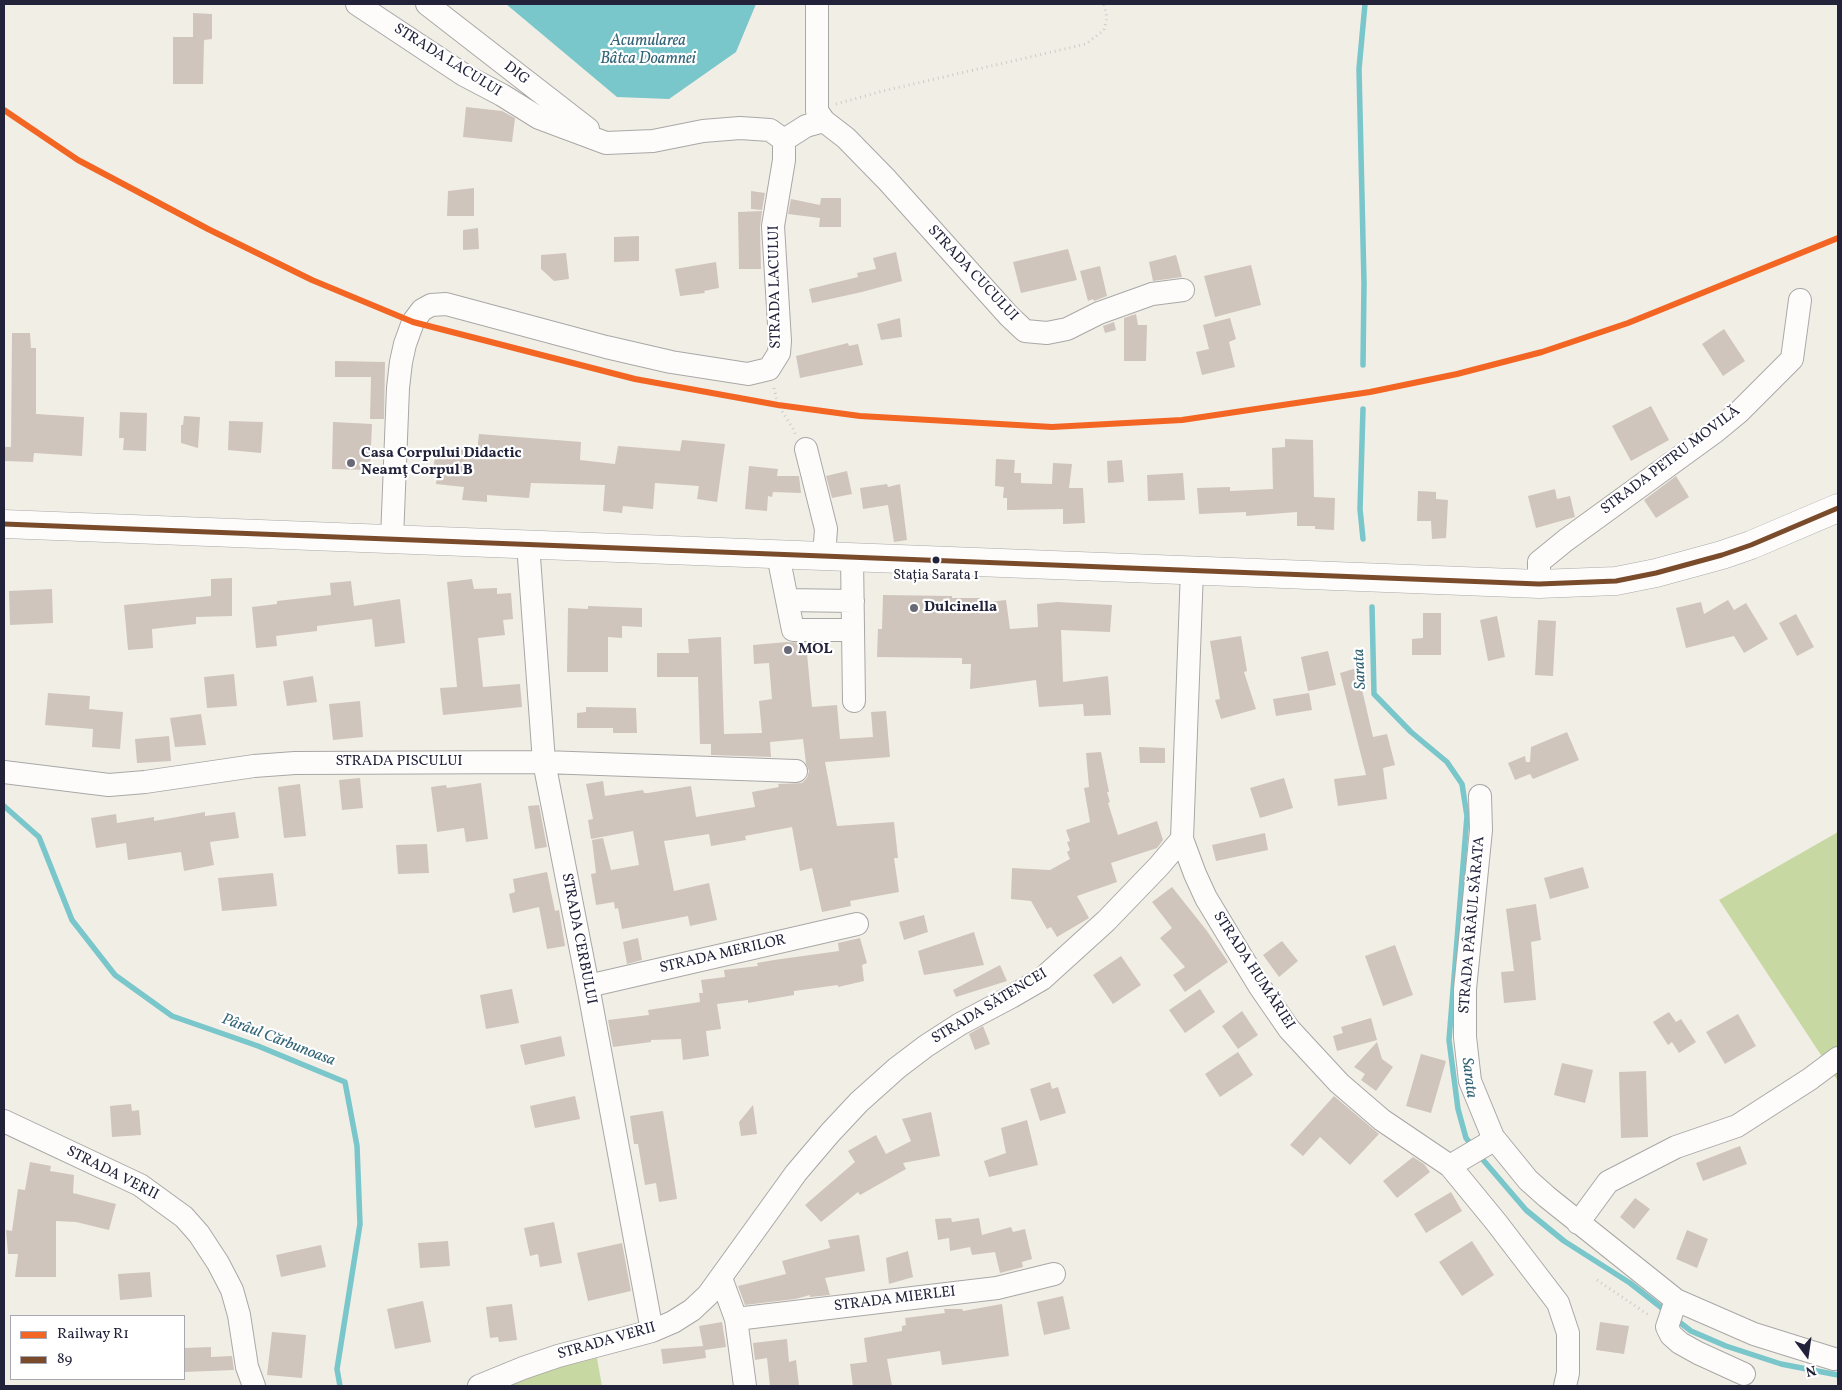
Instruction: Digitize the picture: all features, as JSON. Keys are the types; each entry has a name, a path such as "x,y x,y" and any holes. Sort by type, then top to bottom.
{"main road":[{"path":"4,524 1539,584 1616,581 1656,574 1751,545 1838,508"}],"street":[{"name":"STRADA LACULUI","path":"357,4 464,75 502,95 539,118 606,143 653,141 702,131 740,128 770,130 784,140 784,160 773,226 780,341 779,353 769,369 748,374 672,362 606,348 446,304 431,305 422,310 413,322 401,362 398,388 392,538"},
{"name":"DIG","path":"427,4 606,143"},
{"path":"784,140 820,116 817,4"},
{"name":"STRADA CUCULUI","path":"820,116 846,138 887,180 1009,316 1025,331 1047,333 1067,329 1099,313 1152,294 1183,290"},
{"name":"STRADA PETRU MOVILĂ","path":"1539,584 1539,562 1566,540 1716,431 1739,412 1792,359 1800,300"},
{"path":"801,444 826,529 824,556"},
{"name":"STRADA CERBULUI","path":"528,544 544,762 652,1331"},
{"path":"778,554 793,630 853,630"},
{"path":"852,558 854,701"},
{"name":"STRADA HUMĂRIEI","path":"1192,570 1182,839 1195,874 1206,898 1260,987 1289,1029 1339,1083 1382,1120 1450,1166 1496,1222 1558,1304 1568,1333 1568,1373 1565,1386"},
{"path":"787,600 852,601"},
{"name":"STRADA PISCULUI","path":"4,772 109,785 145,782 254,766 295,763 544,762 796,771"},
{"name":"STRADA PÂRÂUL SĂRATA","path":"1480,796 1481,830 1465,989 1465,1037 1470,1081 1490,1141 1528,1180 1578,1223 1671,1314 1754,1334 1834,1359"},
{"name":"STRADA SĂTENCEI","path":"721,1278 796,1174 859,1102 897,1068 926,1046 960,1024 1011,998 1042,978 1106,921 1182,839"},
{"name":"STRADA MERILOR","path":"588,986 857,924"},
{"path":"1578,1223 1608,1182 1676,1148 1738,1126 1810,1080 1838,1058"},
{"name":"STRADA VERII","path":"4,1121 140,1185 184,1217 199,1234 218,1263 232,1290 239,1315 246,1367 254,1386"},
{"path":"1450,1166 1490,1141"},
{"name":"STRADA MIERLEI","path":"736,1319 998,1288 1054,1274"},
{"path":"721,1278 736,1319 746,1386"},
{"name":"STRADA VERII","path":"479,1386 558,1356 652,1331 673,1322 692,1310 708,1295 721,1278"},
{"path":"1671,1314 1671,1335 1680,1343 1744,1374"}],"path":[{"path":"820,116 841,102 1086,44 1104,30 1107,18 1104,4"},
{"path":"774,387 778,405 801,444"},
{"path":"1597,1280 1671,1314"}],"green space":[{"path":"1838,832 1838,1081 1719,900"},
{"path":"597,1358 602,1386 498,1386 517,1378"}],"water":[{"name":"Acumularea Bâtca Doamnei","path":"506,4 756,4 736,52 669,99 617,97"}],"building":[{"path":"193,13 212,14 212,39 204,40 203,84 173,84 173,37 193,37"},
{"path":"466,107 502,111 515,118 512,142 463,137"},
{"path":"474,188 474,216 447,216 448,191"},
{"path":"751,191 765,193 762,210 751,209"},
{"path":"821,198 841,198 841,227 819,227 820,218 788,214 791,199 820,205"},
{"path":"762,211 760,227 761,269 739,269 738,212"},
{"path":"478,228 479,249 463,250 463,230"},
{"path":"639,236 639,261 614,262 614,237"},
{"path":"1068,249 1077,280 1021,293 1013,262"},
{"path":"896,252 902,281 812,303 809,289 858,277 857,273 876,269 873,258"},
{"path":"566,253 569,279 554,281 541,269 541,255"},
{"path":"1176,255 1182,277 1153,281 1149,262"},
{"path":"716,262 719,288 704,291 705,293 680,296 675,269"},
{"path":"1251,265 1261,305 1215,317 1204,276"},
{"path":"1100,266 1107,296 1094,301 1093,299 1088,301 1080,271"},
{"path":"1136,314 1138,325 1147,325 1146,361 1124,361 1124,318"},
{"path":"900,318 902,337 881,340 877,324"},
{"path":"1230,318 1236,339 1229,342 1235,367 1202,375 1196,352 1209,349 1203,325"},
{"path":"1114,322 1116,330 1105,333 1103,326"},
{"path":"1724,329 1745,361 1723,376 1702,344"},
{"path":"12,333 30,333 31,348 36,348 36,414 84,417 82,456 34,453 33,462 4,461 4,447 11,447"},
{"path":"848,343 849,346 858,344 863,365 800,378 796,356"},
{"path":"335,361 385,362 384,419 370,419 371,377 335,377"},
{"path":"1651,406 1669,440 1631,461 1612,426"},
{"path":"120,412 147,413 146,451 123,450 124,438 119,438"},
{"path":"184,416 200,417 198,448 181,443 181,425 183,425"},
{"path":"229,421 263,422 261,453 228,450"},
{"path":"333,422 372,424 370,470 332,469"},
{"path":"479,434 581,442 580,460 615,464 618,446 680,451 682,440 725,444 717,502 697,499 699,486 655,483 653,509 623,506 622,513 603,511 605,485 531,483 529,498 487,495 487,502 462,500 464,487 436,484 437,472 433,472 436,448 477,451"},
{"path":"1285,439 1313,440 1314,497 1335,498 1334,530 1315,529 1315,526 1297,526 1297,512 1246,516 1246,512 1199,514 1197,488 1230,487 1230,491 1273,489 1272,448 1285,447"},
{"path":"996,459 1015,460 1014,473 1021,473 1021,483 1052,484 1053,463 1072,464 1069,488 1083,488 1085,523 1063,524 1063,509 1007,510 1007,498 1003,498 1004,487 995,486"},
{"path":"1122,460 1124,482 1108,483 1107,461"},
{"path":"749,466 778,469 777,476 799,476 801,493 773,492 772,497 768,496 767,511 745,509"},
{"path":"847,471 852,494 832,498 826,476"},
{"path":"1183,473 1185,500 1148,501 1147,475"},
{"path":"1676,476 1689,497 1656,518 1644,500"},
{"path":"887,484 888,487 900,484 907,540 894,542 888,505 863,509 860,488"},
{"path":"1555,489 1557,499 1570,496 1575,517 1536,528 1528,496"},
{"path":"1418,491 1436,492 1436,499 1448,500 1446,538 1432,539 1431,521 1417,521"},
{"path":"232,578 232,616 196,617 196,624 152,629 153,648 128,650 124,605 211,596 211,579"},
{"path":"472,579 474,589 497,588 497,594 511,593 513,619 503,620 505,635 478,638 483,687 520,684 522,707 443,715 440,688 457,687 447,582"},
{"path":"351,581 354,606 400,599 405,643 375,647 372,619 317,626 317,631 276,636 277,646 256,648 252,607 277,604 277,601 331,595 330,583"},
{"path":"52,589 53,623 10,625 9,591"},
{"path":"883,595 980,598 980,603 1006,600 1010,629 1038,627 1037,604 1057,602 1112,605 1110,632 1061,630 1063,682 1108,676 1111,715 1084,716 1083,704 1039,707 1036,680 970,689 971,664 962,664 962,658 877,657 878,629 882,629"},
{"path":"1728,600 1734,610 1746,603 1768,639 1744,653 1734,636 1686,648 1676,608 1701,602 1704,614"},
{"path":"588,606 642,608 642,627 622,626 622,638 608,637 608,672 567,672 568,608 588,609"},
{"path":"1423,613 1441,613 1441,655 1412,655 1412,639 1423,638"},
{"path":"1796,614 1814,647 1797,656 1779,623"},
{"path":"1497,616 1505,657 1488,661 1480,620"},
{"path":"1538,620 1556,621 1553,676 1535,675"},
{"path":"1241,636 1247,671 1244,672 1256,709 1221,719 1215,700 1220,699 1210,641"},
{"path":"721,637 724,734 762,733 759,701 772,699 769,663 754,664 753,645 787,642 806,643 812,707 837,705 840,739 873,737 871,712 886,711 890,757 825,762 837,826 894,822 898,858 894,858 899,892 850,901 851,906 822,912 812,868 800,871 792,827 745,836 746,840 711,846 709,834 664,841 674,891 709,883 717,920 690,926 688,916 622,929 618,908 615,909 614,902 596,905 591,874 596,873 592,840 603,838 611,870 639,865 633,831 591,839 588,820 593,819 586,784 603,781 605,796 643,790 644,793 648,793 691,786 696,817 755,807 752,792 779,787 778,784 802,783 807,778 809,771 803,739 770,742 771,757 711,755 711,744 700,744 698,677 657,677 657,653 689,653 688,639"},
{"path":"1328,651 1336,685 1308,691 1301,657"},
{"path":"1357,668 1373,737 1387,734 1395,765 1383,768 1387,799 1338,806 1334,779 1366,775 1340,673"},
{"path":"234,674 237,706 207,708 204,677"},
{"path":"313,676 317,702 287,706 283,681"},
{"path":"48,693 90,696 89,709 123,712 120,749 92,747 93,729 45,725"},
{"path":"1309,693 1312,710 1276,716 1273,699"},
{"path":"360,701 363,737 333,740 329,704"},
{"path":"586,707 636,708 637,733 613,733 613,728 577,728 577,713 586,712"},
{"path":"201,714 206,745 175,747 170,718"},
{"path":"1567,732 1579,760 1533,779 1530,774 1515,780 1508,763 1525,756 1526,762 1530,762 1531,747"},
{"path":"169,736 171,761 137,763 135,739"},
{"path":"1139,747 1165,748 1165,763 1140,763"},
{"path":"1101,752 1109,792 1107,792 1110,802 1108,803 1118,835 1157,821 1163,840 1157,848 1111,863 1117,882 1077,896 1089,918 1057,937 1051,927 1047,929 1031,901 1011,899 1012,868 1050,870 1070,859 1067,852 1070,850 1067,842 1070,841 1066,830 1090,822 1084,788 1089,787 1086,753"},
{"path":"360,778 363,808 342,810 339,780"},
{"path":"1284,778 1293,808 1260,818 1250,788"},
{"path":"481,783 488,839 466,842 464,828 437,832 431,787 446,785 447,788"},
{"path":"300,784 306,836 284,838 278,787"},
{"path":"539,805 547,847 535,849 528,806"},
{"path":"205,812 205,816 235,812 239,838 210,842 214,865 184,871 181,852 128,860 126,843 96,848 91,818 116,814 117,823 154,817 154,821"},
{"path":"1265,833 1268,850 1216,861 1212,845"},
{"path":"427,844 429,873 398,874 396,845"},
{"path":"1583,867 1589,888 1550,899 1544,878"},
{"path":"547,872 555,911 559,910 565,946 547,949 539,907 513,913 509,894 515,892 513,879"},
{"path":"273,873 277,906 222,911 218,878"},
{"path":"1172,887 1207,931 1228,962 1185,992 1173,975 1185,967 1160,938 1172,928 1152,902"},
{"path":"1536,904 1541,940 1531,942 1536,1000 1504,1003 1501,972 1514,971 1506,909"},
{"path":"924,915 928,932 904,940 899,922"},
{"path":"974,932 984,965 924,975 918,951"},
{"path":"638,938 642,960 627,964 623,942"},
{"path":"860,938 867,963 862,965 864,981 838,987 838,985 794,991 794,995 748,1003 748,1000 717,1004 721,1029 706,1031 709,1056 683,1060 681,1039 651,1040 651,1042 613,1047 608,1020 649,1015 648,1010 700,1002 699,993 703,993 701,980 725,977 724,970 758,966 757,963 774,960 839,951 838,943"},
{"path":"1282,941 1298,961 1279,977 1263,955"},
{"path":"1395,945 1413,995 1383,1006 1365,956"},
{"path":"1121,956 1141,985 1113,1004 1093,975"},
{"path":"1000,965 1007,981 956,997 953,990"},
{"path":"512,989 519,1023 486,1029 480,995"},
{"path":"1200,989 1215,1012 1185,1033 1169,1010"},
{"path":"1242,1011 1258,1035 1238,1049 1222,1026"},
{"path":"1669,1012 1676,1022 1681,1019 1696,1042 1679,1053 1672,1042 1668,1045 1653,1022"},
{"path":"1738,1014 1756,1046 1725,1064 1706,1032"},
{"path":"1371,1018 1377,1040 1337,1051 1333,1036 1343,1033 1341,1027"},
{"path":"983,1026 990,1044 975,1050 969,1034"},
{"path":"561,1036 565,1056 525,1065 520,1045"},
{"path":"1377,1042 1382,1059 1393,1067 1376,1091 1361,1080 1365,1074 1354,1067"},
{"path":"1238,1052 1253,1075 1220,1097 1205,1074"},
{"path":"1421,1054 1446,1061 1431,1113 1406,1106"},
{"path":"1562,1063 1593,1070 1585,1103 1554,1095"},
{"path":"1646,1071 1648,1137 1621,1138 1619,1072"},
{"path":"1050,1082 1052,1089 1058,1087 1066,1113 1040,1121 1030,1089"},
{"path":"575,1096 580,1119 535,1128 530,1106"},
{"path":"1334,1096 1379,1134 1350,1165 1320,1137 1303,1156 1290,1145"},
{"path":"131,1104 132,1111 139,1110 141,1135 112,1137 110,1106"},
{"path":"753,1105 757,1134 741,1136 739,1122"},
{"path":"663,1111 677,1199 659,1202 656,1183 645,1185 638,1144 634,1144 630,1116"},
{"path":"931,1112 940,1156 903,1163 906,1169 860,1195 858,1192 821,1222 805,1205 855,1162 848,1151 876,1135 886,1154 911,1141 902,1119"},
{"path":"1027,1120 1038,1165 989,1177 984,1161 1006,1153 1001,1128"},
{"path":"1740,1146 1747,1164 1703,1181 1696,1163"},
{"path":"1413,1157 1424,1164 1430,1172 1397,1198 1383,1181"},
{"path":"30,1162 51,1166 50,1171 74,1175 73,1193 116,1204 109,1230 76,1222 56,1221 56,1277 15,1277 18,1254 8,1254 6,1230 12,1231 18,1189 25,1190"},
{"path":"1451,1192 1462,1211 1426,1233 1414,1214"},
{"path":"1635,1198 1650,1209 1634,1229 1620,1217"},
{"path":"951,1218 952,1222 979,1218 982,1235 1011,1227 1013,1232 1025,1229 1032,1259 1022,1262 1023,1267 1000,1273 995,1252 972,1255 970,1247 950,1251 949,1238 938,1240 935,1219"},
{"path":"554,1222 562,1263 540,1267 538,1254 530,1256 524,1228"},
{"path":"1687,1230 1708,1239 1697,1268 1676,1259"},
{"path":"859,1235 865,1271 825,1278 830,1295 810,1297 810,1295 795,1299 745,1305 738,1286 786,1274 782,1261 830,1248 828,1240"},
{"path":"448,1241 450,1266 420,1268 418,1243"},
{"path":"1472,1241 1494,1275 1462,1296 1439,1262"},
{"path":"622,1243 631,1291 588,1301 577,1253"},
{"path":"321,1245 326,1267 281,1277 276,1255"},
{"path":"908,1251 913,1277 889,1284 886,1258"},
{"path":"150,1272 152,1297 120,1300 118,1274"},
{"path":"1063,1296 1070,1329 1044,1335 1037,1302"},
{"path":"423,1301 431,1342 395,1349 387,1309"},
{"path":"512,1304 517,1340 499,1342 498,1337 490,1338 486,1307"},
{"path":"1002,1304 1009,1356 942,1365 940,1351 887,1359 892,1386 853,1386 850,1364 867,1362 864,1338 902,1331 902,1326 906,1325 905,1318 945,1313 944,1309 962,1309 963,1311"},
{"path":"722,1322 726,1347 705,1350 706,1358 663,1364 661,1349 703,1346 699,1326"},
{"path":"1600,1322 1629,1326 1624,1354 1596,1350"},
{"path":"272,1332 306,1335 302,1378 267,1375"},
{"path":"787,1339 789,1362 796,1360 799,1386 770,1386 767,1358 755,1360 753,1343"},
{"path":"211,1347 211,1357 232,1356 234,1370 185,1372 185,1348"}],"waterway":[{"path":"1363,365 1364,283 1359,69 1365,4"},
{"path":"1363,409 1360,509 1363,539"},
{"name":"Sarata","path":"1372,607 1374,694 1411,732 1447,762 1462,784 1467,816 1449,1040 1458,1109 1466,1138 1473,1147"},
{"name":"Pârâul Cărbunoasa","path":"4,806 39,837 72,920 115,975 172,1016 258,1046 345,1082 357,1146 360,1224 337,1369 340,1386"},
{"name":"Sarata","path":"1478,1154 1526,1210 1564,1241 1630,1283 1667,1312"},
{"name":"Sarata","path":"1674,1318 1691,1331 1726,1346 1781,1364 1838,1375"}],"rail line":[{"name":"R1","path":"4,110 78,160 208,229 312,280 413,322 635,379 778,405 860,416 1052,427 1182,420 1370,392 1457,374 1542,352 1628,323 1838,238"}],"transit line":[{"name":"89","path":"4,524 1539,584 1616,581 1656,573 1751,545 1838,508"}],"place":[{"name":"Casa Corpului Didactic Neamţ Corpul B","path":"351,463"},
{"name":"Stația Sarata 1","path":"936,560"},
{"name":"Dulcinella","path":"914,608"},
{"name":"MOL","path":"788,650"}]}
